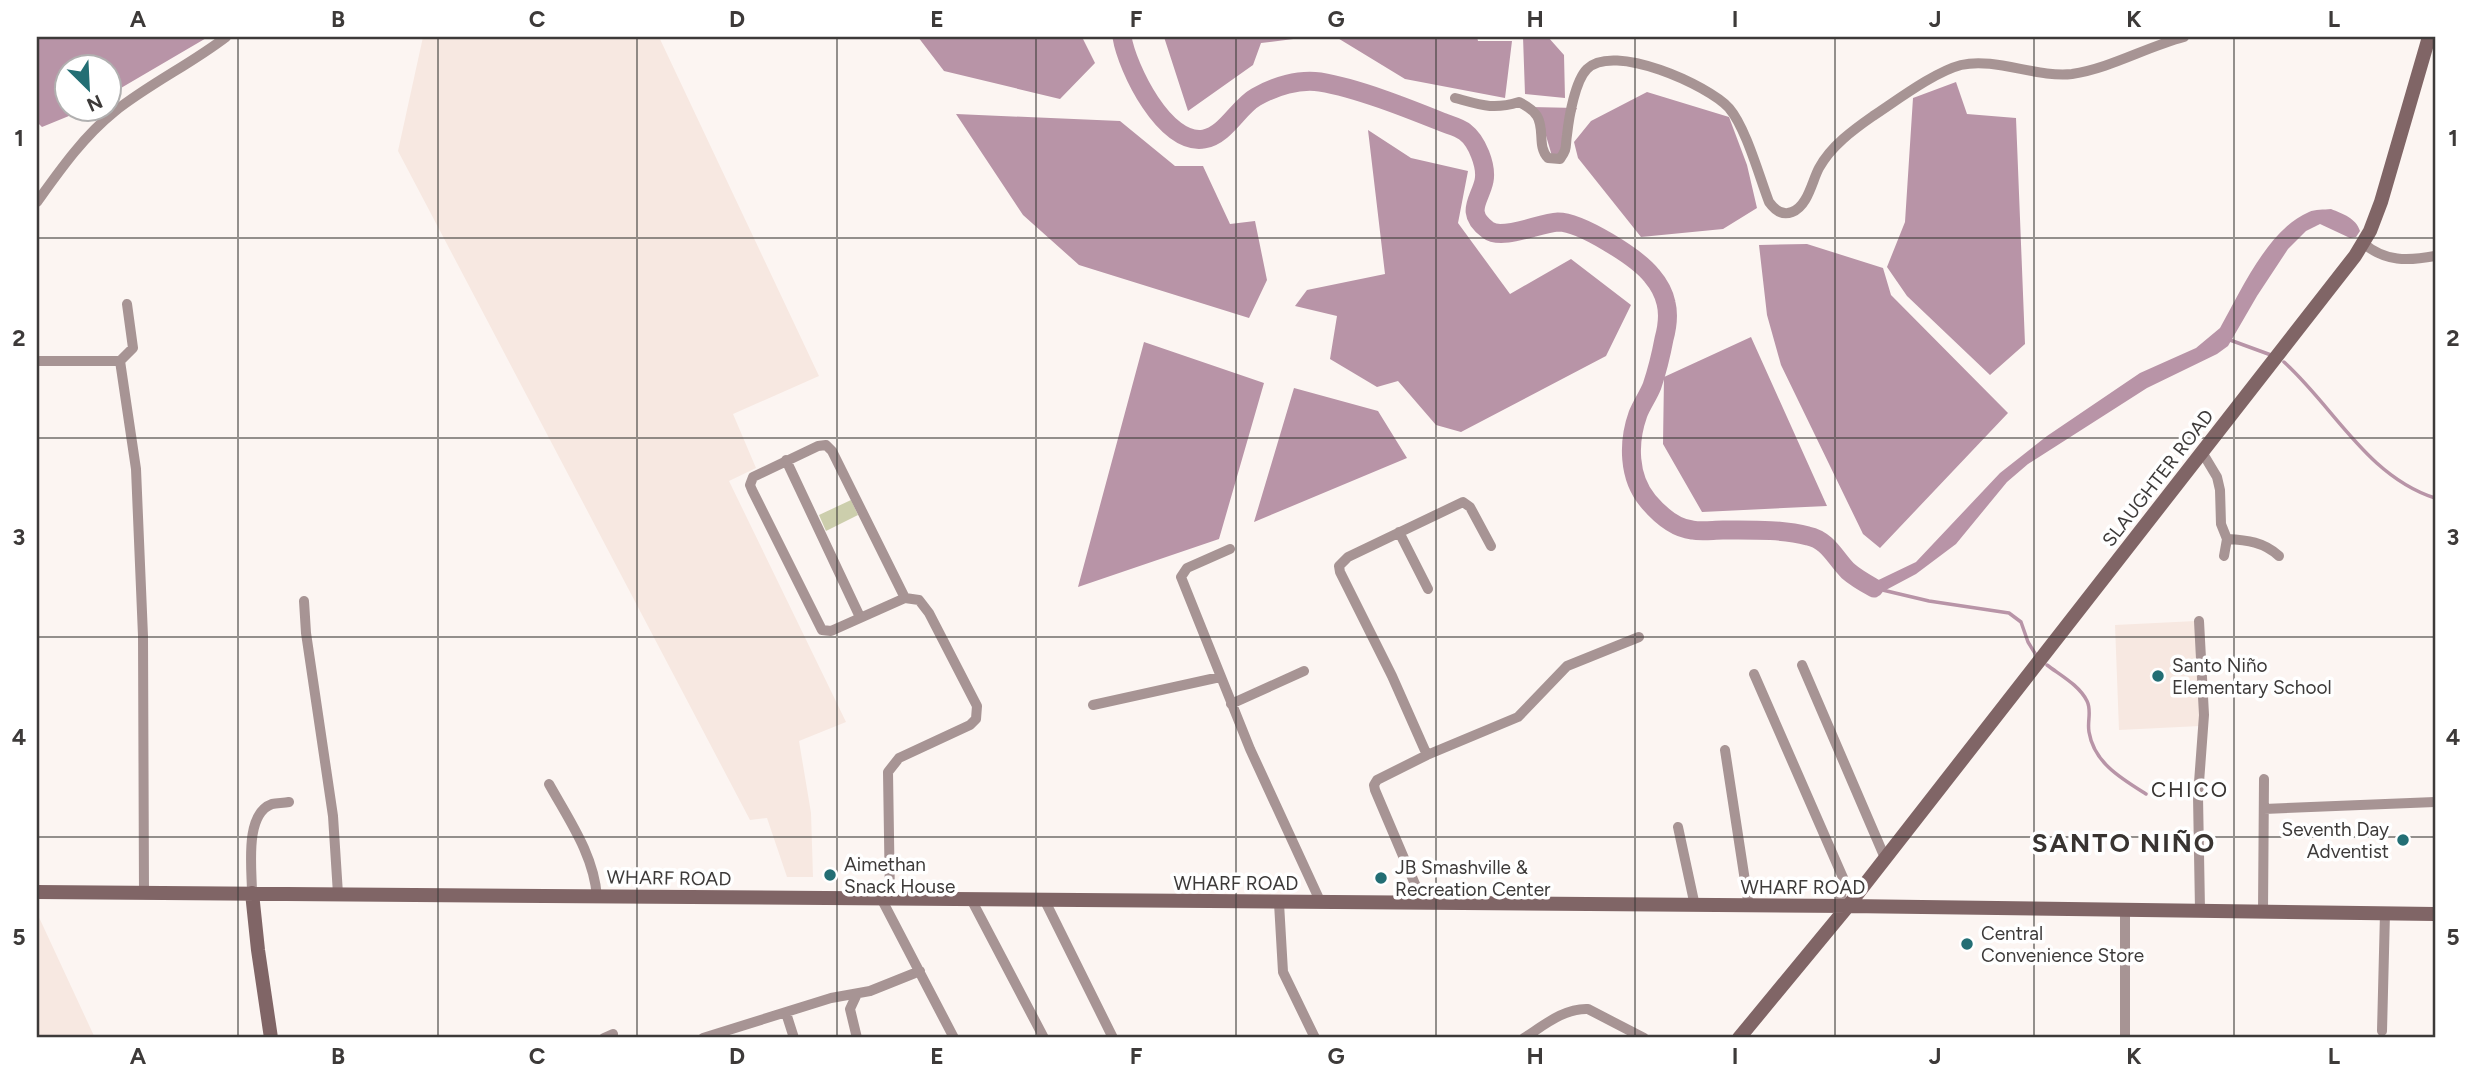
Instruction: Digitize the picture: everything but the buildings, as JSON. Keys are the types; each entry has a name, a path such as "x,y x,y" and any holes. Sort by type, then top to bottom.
{"main road":[{"name":"SLAUGHTER ROAD","path":"1739,1038 1885,858 2330,289 2363,243 2384,195 2429,37"},
{"name":"WHARF ROAD","path":"37,892 1844,906 2435,914"},
{"path":"252,893 257,950 271,1038"}],"street":[{"path":"37,202 82,142 115,111 226,37"},
{"path":"1455,98 1489,107 1502,107 1519,102 1536,114 1541,126 1544,154 1548,159 1560,159 1566,151 1566,136 1578,79 1589,66 1603,60 1621,61 1673,74 1714,95 1728,108 1737,120 1769,202 1784,213 1792,212 1800,206 1819,167 1831,151 1858,126 1944,72 1962,65 1984,65 2055,75 2071,74 2094,69 2184,37"},
{"path":"2363,243 2385,257 2414,259 2435,256"},
{"path":"37,361 120,361 133,348 127,303"},
{"path":"120,361 136,470 143,636 145,892"},
{"path":"905,598 830,447 822,445 753,477 750,485 752,490 822,630 831,631 905,598 919,600 929,613 977,706 977,714 970,725 899,758 888,772 886,900 953,1038"},
{"path":"2202,452 2217,477 2221,524 2228,539 2224,556"},
{"path":"786,460 860,617"},
{"path":"1427,755 1392,676 1340,572 1341,562 1463,502 1470,506 1491,546"},
{"path":"1399,532 1428,589"},
{"path":"2228,539 2246,540 2270,547 2279,556"},
{"path":"1230,549 1186,568 1181,574 1183,584 1231,704 1321,903"},
{"path":"304,601 306,633 333,816 338,894"},
{"path":"2199,621 2204,715 2198,796 2200,910"},
{"path":"1423,903 1374,785 1382,777 1427,755 1518,717 1567,666 1639,637"},
{"path":"1802,665 1885,858"},
{"path":"1231,704 1304,671"},
{"path":"1754,674 1844,880 1844,906"},
{"path":"1093,705 1220,677"},
{"path":"1725,750 1749,907"},
{"path":"2263,911 2264,779"},
{"path":"549,784 590,860 597,897"},
{"path":"252,893 251,836 254,825 270,805 289,802"},
{"path":"2264,809 2435,802"},
{"path":"1678,827 1695,906"},
{"path":"972,901 1044,1038"},
{"path":"1045,901 1113,1038"},
{"path":"1279,903 1283,972 1315,1038"},
{"path":"2125,910 2125,1038"},
{"path":"2382,1031 2385,913"},
{"path":"703,1038 728,1035 786,1013 840,996 858,994 920,971"},
{"path":"857,1038 850,1009 858,994"},
{"path":"1524,1038 1562,1014 1588,1009 1643,1038"},
{"path":"786,1013 794,1038"}],"shaded area":[{"path":"37,37 208,37 122,87 122,52 52,52 52,122 54,122 42,127 37,122"},
{"path":"423,37 659,37 819,376 733,414 756,468 729,481 846,722 799,741 811,813 813,877 787,877 767,818 750,820 398,151"},
{"path":"918,37 1082,37 1095,63 1060,99 944,71"},
{"path":"1164,37 1309,37 1261,43 1253,65 1188,111"},
{"path":"1336,37 1477,37 1478,41 1512,41 1505,98 1405,79"},
{"path":"1523,37 1548,37 1564,55 1565,98 1525,94"},
{"path":"1956,82 1967,114 2016,118 2025,344 1990,375 1907,296 1887,267 1905,222 1913,98"},
{"path":"1647,92 1729,117 1747,165 1757,208 1723,229 1641,237 1578,158 1574,142 1591,121"},
{"path":"1531,107 1577,108 1567,131 1565,152 1552,156 1544,129"},
{"path":"956,114 1120,121 1175,166 1203,166 1230,224 1255,221 1267,280 1249,318 1079,265 1023,215"},
{"path":"1368,130 1411,158 1468,171 1458,223 1510,294 1571,259 1631,305 1606,356 1461,432 1436,425 1398,381 1377,387 1330,359 1337,316 1295,306 1307,290 1385,274"},
{"path":"2331,209 2355,223 2360,231 2356,237 2350,238 2320,224 2306,231 2288,249 2228,346 2147,388 2028,464 2007,482 1956,544 1916,574 1884,591 1868,585 1916,562 2000,473 2047,436 2140,373 2196,348 2220,328 2257,262 2281,232 2294,220 2309,212"},
{"path":"1807,244 1883,268 1891,295 2008,413 1880,548 1863,534 1781,365 1767,315 1759,245"},
{"path":"1751,337 1827,506 1702,512 1663,444 1664,377"},
{"path":"1144,342 1264,383 1219,539 1078,587"},
{"path":"1294,388 1378,411 1407,458 1254,522"},
{"name":"Santo Niño Elementary School","path":"2196,621 2200,726 2119,730 2115,625"},
{"path":"37,913 95,1038 37,1038"}],"green space":[{"path":"851,500 858,515 826,531 819,515"}],"waterway":[{"path":"1122,37 1131,67 1150,102 1162,118 1189,138 1204,139 1219,132 1263,93 1287,84 1312,81 1366,94 1465,132 1473,141 1482,161 1485,175 1475,212 1481,224 1488,230 1502,234 1558,222 1580,228 1622,251 1645,269 1660,289 1667,308 1666,330 1652,386 1635,425 1631,448 1633,470 1641,492 1652,506 1667,520 1685,529 1777,531 1815,538 1826,545 1848,571 1874,588"},
{"path":"2230,340 2271,355"},
{"path":"2284,362 2371,457 2411,488 2435,498"},
{"path":"1874,588 1929,601 2009,613 2021,622 2036,655"},
{"path":"2047,665 2084,695 2089,709 2092,743 2103,761 2119,776 2146,794"}],"place":[{"name":"Santo Niño Elementary School","path":"2158,676"},
{"name":"Seventh Day Adventist","path":"2403,840"},
{"name":"Aimethan Snack House","path":"830,875"},
{"name":"JB Smashville & Recreation Center","path":"1381,878"},
{"name":"Central Convenience Store","path":"1967,944"}],"district":[{"name":"CHICO","path":"2190,789"},
{"name":"SANTO NIÑO","path":"2124,843"}]}
